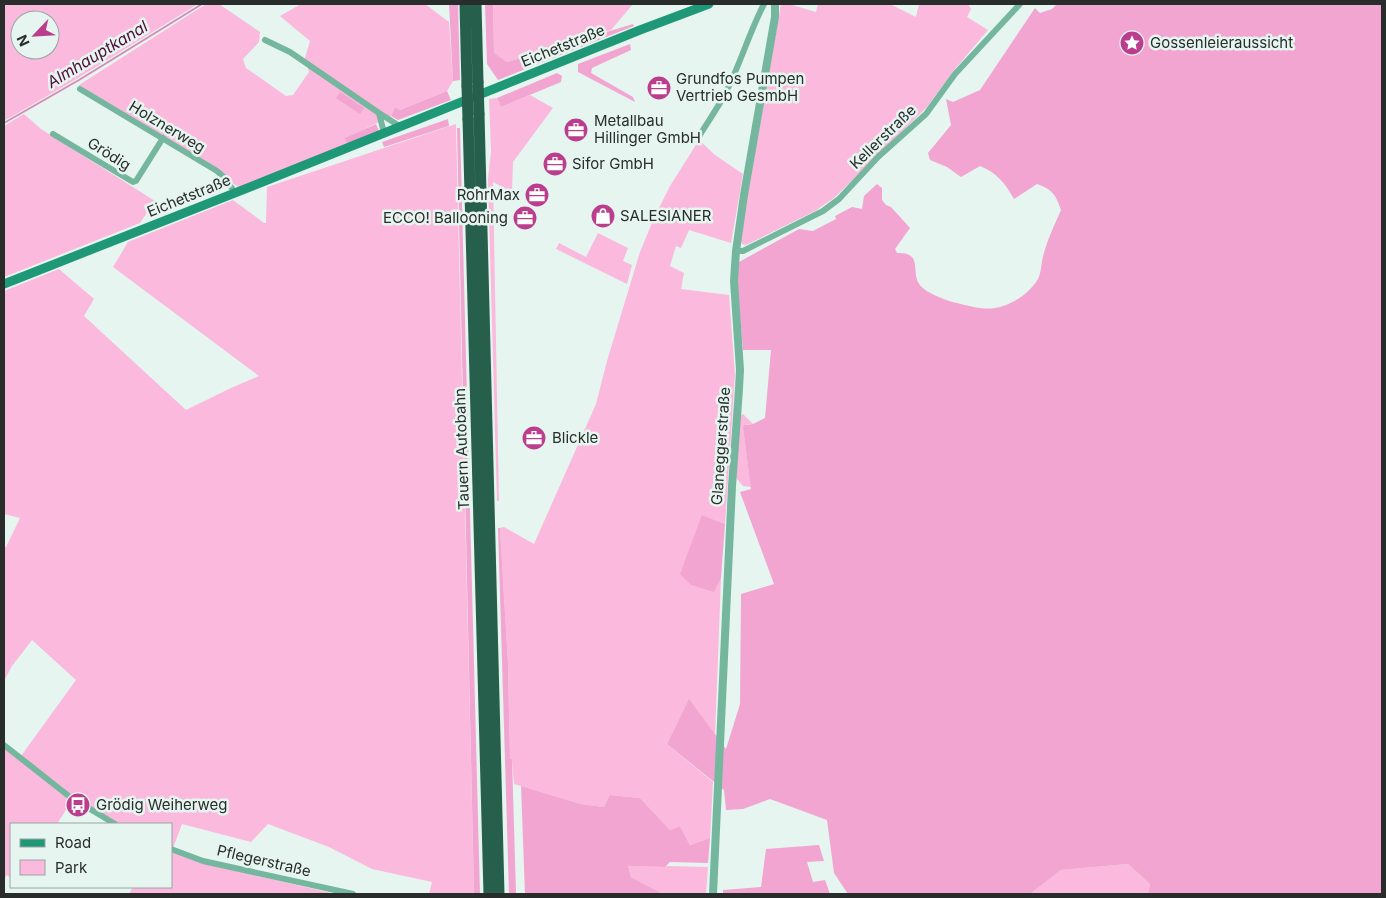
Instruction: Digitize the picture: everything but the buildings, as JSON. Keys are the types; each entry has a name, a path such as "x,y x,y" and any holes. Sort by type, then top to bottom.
{"highway":[{"name":"Tauern Autobahn","path":"465,4 473,84 499,894"},
{"name":"Tauern Autobahn","path":"473,84 476,4"},
{"name":"Tauern Autobahn","path":"474,116 489,894"}],"main road":[{"name":"Eichetstraße","path":"4,284 709,4"}],"street":[{"path":"698,138 724,94 764,4"},
{"name":"Glaneggerstraße","path":"713,894 732,486 740,380 734,281 736,251 744,194 774,27 775,4"},
{"name":"Kellerstraße","path":"736,251 743,251 770,238 823,211 840,199 878,157 926,114 955,74 1020,4"},
{"path":"265,40 290,52 400,127"},
{"name":"Holznerweg","path":"80,89 217,171 226,179 235,193"},
{"path":"379,112 384,133"},
{"name":"Grödig","path":"54,134 133,182 136,181 162,138"},
{"path":"4,745 74,800 113,823"},
{"name":"Pflegerstraße","path":"172,849 203,861 352,894"}],"green space":[{"path":"4,4 198,4 4,121"},
{"path":"206,4 219,4 260,32 259,42 243,59 246,68 286,96 293,95 309,72 305,58 310,41 280,16 301,4 425,4 449,22 453,81 447,91 400,110 395,107 391,116 346,138 348,144 239,187 232,183 223,173 79,85"},
{"path":"493,4 633,4 611,30 507,62 494,54"},
{"path":"781,4 789,4 816,12 818,4 890,4 916,17 919,4 968,4 971,9 967,17 988,30 955,69 927,107 834,198 815,211 746,245 742,244 741,233"},
{"path":"530,95 553,108 513,162 512,192 493,182 499,501 497,501 488,179 491,151 489,99 497,98 501,107"},
{"path":"24,114 41,129 155,201 140,223 4,277 4,126"},
{"path":"456,124 474,894 429,894 432,882 372,869 329,847 268,824 251,842 182,824 172,851 172,823 111,823 71,802 58,823 10,823 10,877 7,875 4,879 4,743 21,756 76,680 32,640 12,666 4,681 4,547 6,547 20,518 4,514 4,291 59,269 94,299 84,316 186,410 259,376 113,267 128,242 233,200 266,223 267,187"},
{"path":"699,140 715,155 743,174 731,243 689,230 681,248 676,246 670,266 684,273 681,289 729,295 735,375 725,524 702,515 713,592 721,578 715,735 689,700 667,744 713,782 710,838 690,845 680,826 670,830 640,798 611,795 604,807 581,804 514,784 512,760 510,759 508,663 500,528 504,527 534,544 596,404 640,252 670,186"},
{"path":"598,233 628,248 623,261 632,265 627,284 556,249 559,243 586,257"},
{"path":"743,414 753,424 747,424 743,428 751,487 743,486 736,478 740,416"},
{"path":"172,851 203,863 335,894 129,894 132,888 172,888"},
{"path":"1128,864 1150,884 1148,894 1030,894 1061,870"},
{"path":"628,866 708,867 706,894 663,894 631,877"}],"shaded area":[{"path":"449,4 458,4 460,80 453,81"},
{"path":"485,4 493,4 494,53 507,62 633,24 634,26 498,80 487,64"},
{"path":"1057,4 1382,4 1382,894 1148,894 1150,884 1128,864 1061,870 1030,894 848,894 834,873 827,820 770,799 743,809 726,810 724,790 667,744 689,699 726,749 740,704 741,594 774,584 740,492 751,489 743,428 744,425 753,424 765,418 771,350 743,350 737,281 739,262 799,229 813,231 836,219 835,216 852,207 862,209 864,196 877,184 882,188 882,200 910,228 895,249 897,253 905,253 913,259 916,277 920,286 924,289 935,296 947,300 986,308 995,308 1008,304 1025,294 1038,279 1046,247 1061,210 1055,196 1050,190 1037,184 1014,199 1000,179 986,169 980,166 961,177 947,167 930,160 928,153 951,125 946,99 953,102 980,90 1035,8 1040,13 1052,9"},
{"path":"630,44 631,50 592,68 591,73 633,97 635,102 578,72 578,64"},
{"path":"557,73 562,76 561,82 501,107 497,98"},
{"path":"447,91 451,100 398,120 391,116 395,107 400,110"},
{"path":"340,92 364,108 360,114 336,98"},
{"path":"448,119 449,126 384,147 382,142"},
{"path":"376,124 379,131 348,144 345,138"},
{"path":"457,128 460,128 480,894 474,894"},
{"path":"702,515 725,524 721,578 714,592 691,585 680,574"},
{"path":"498,528 500,528 508,663 516,893 509,893"},
{"path":"521,786 581,804 604,807 610,795 640,798 670,830 680,826 690,845 710,838 708,863 670,862 665,867 628,866 631,877 663,894 525,894"},
{"path":"819,845 824,861 807,862 813,882 825,880 830,894 723,894 723,890 761,887 766,849"}],"waterway":[{"name":"Almhauptkanal","path":"4,123 79,80 202,4"}],"place":[{"name":"Gossenleieraussicht","path":"1132,43"},
{"name":"Grundfos Pumpen Vertrieb GesmbH","path":"659,88"},
{"name":"Metallbau Hillinger GmbH","path":"576,130"},
{"name":"Sifor GmbH","path":"555,164"},
{"name":"RohrMax","path":"537,195"},
{"name":"SALESIANER","path":"603,216"},
{"name":"ECCO! Ballooning","path":"525,218"},
{"name":"Blickle","path":"534,438"},
{"name":"Grödig Weiherweg","path":"78,805"}]}
